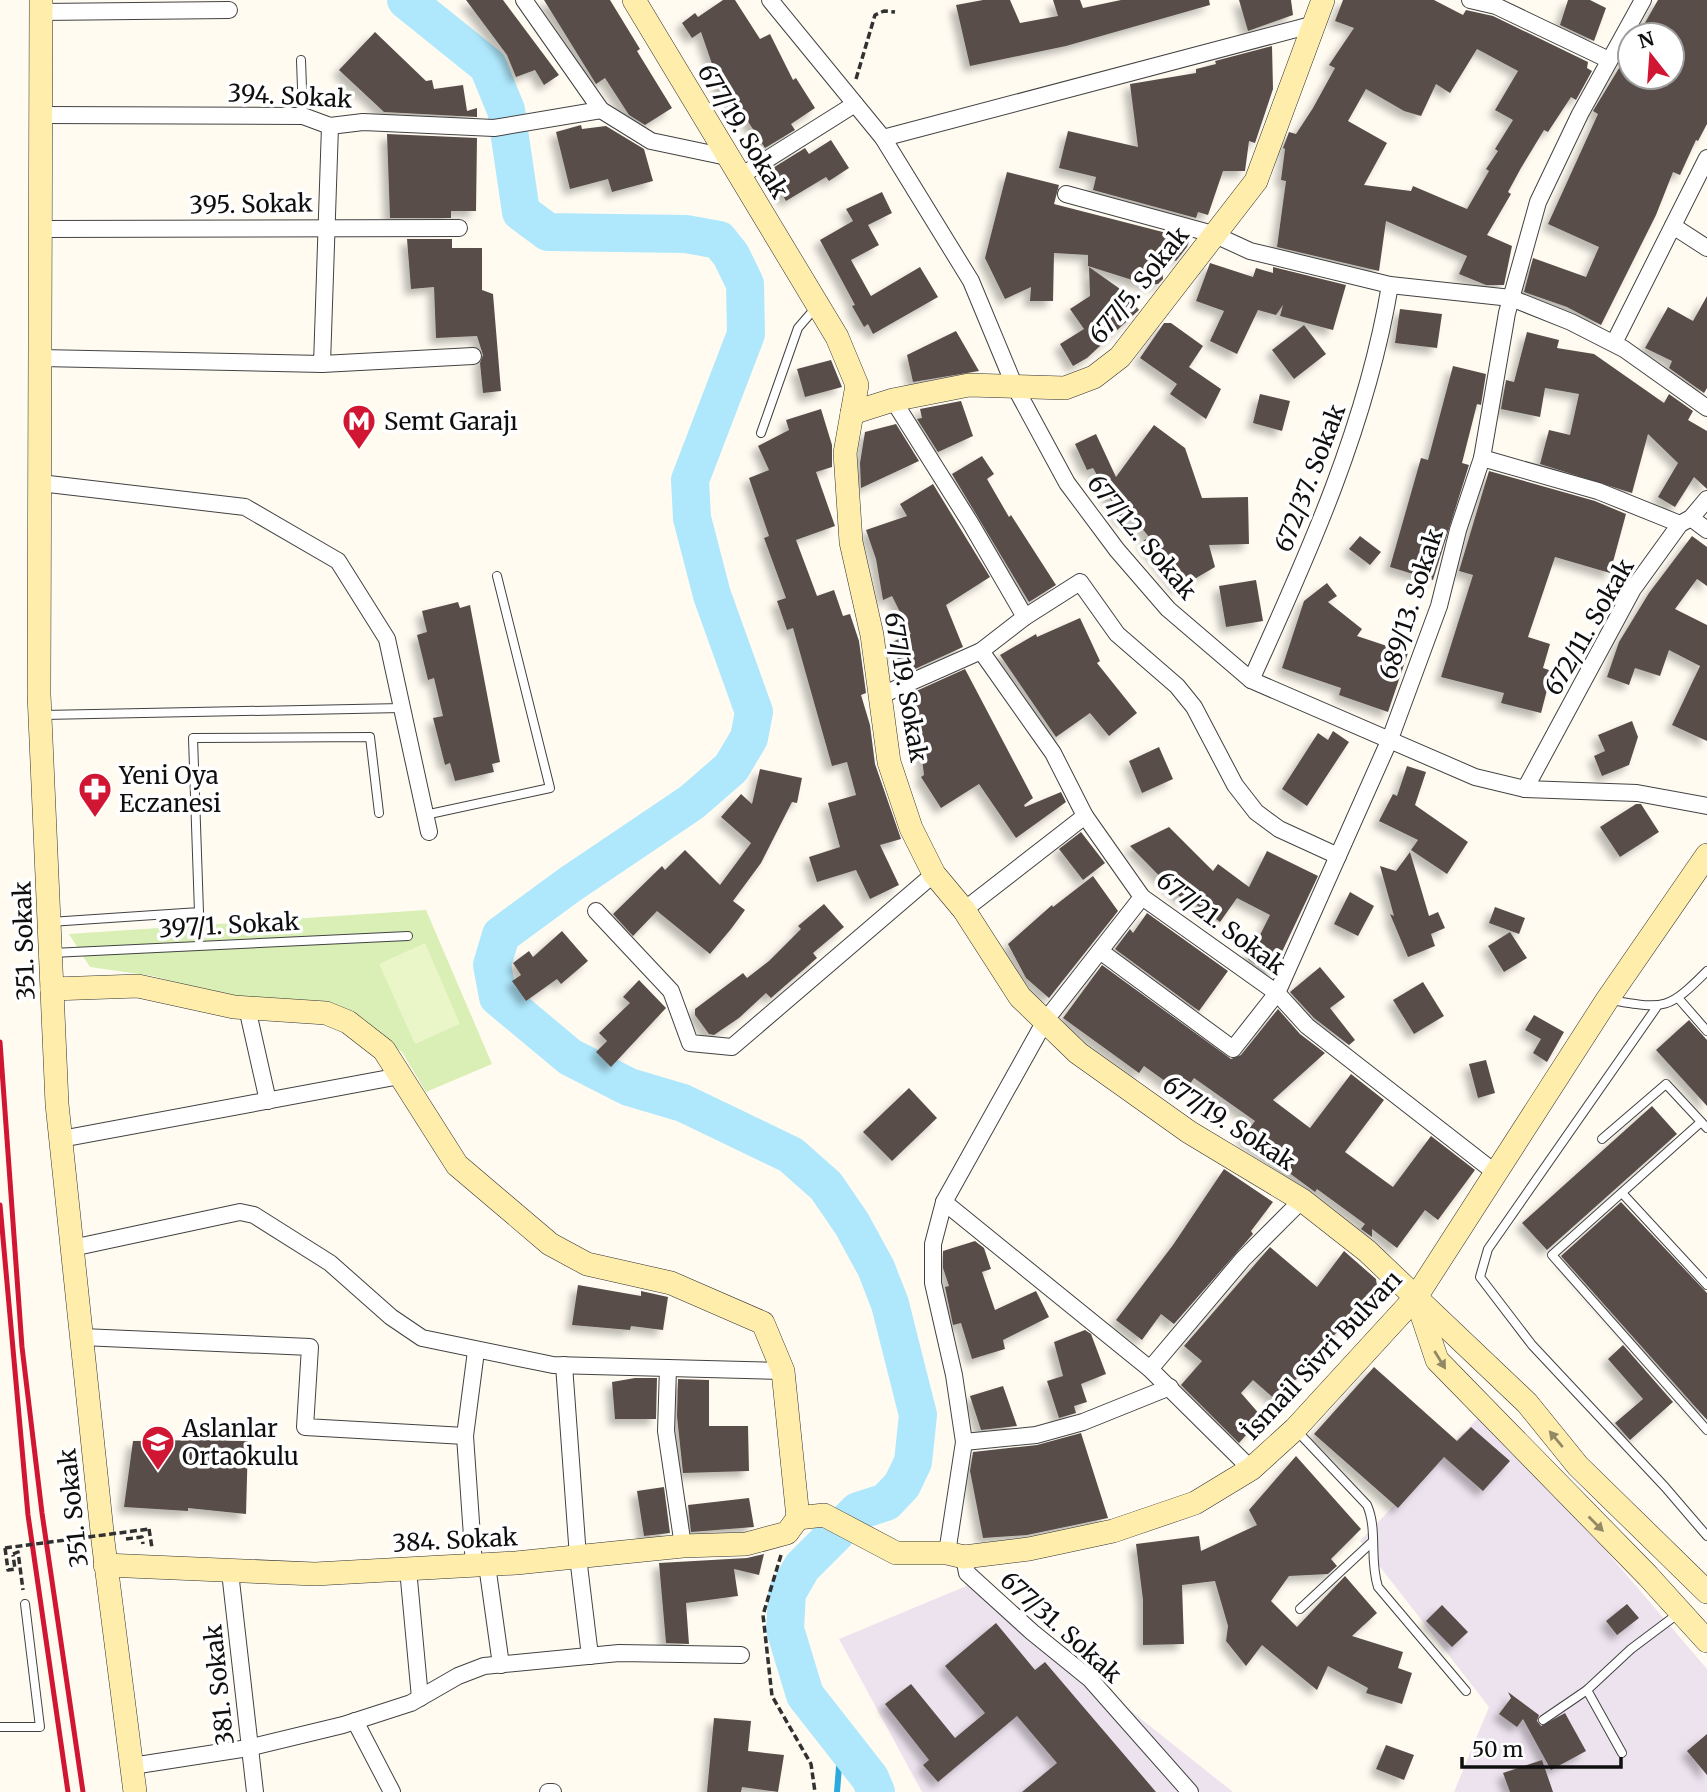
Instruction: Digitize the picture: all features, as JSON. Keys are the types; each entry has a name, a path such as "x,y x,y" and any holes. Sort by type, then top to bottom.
{"street":[{"path":"524,0 601,110 651,141 727,157"},
{"name":"677/19. Sokak","path":"634,0 837,337 857,385 845,453 851,542 882,695 890,762 911,828 934,874 964,910 1020,997 1077,1053 1189,1132 1302,1200 1367,1251 1527,1403 1578,1466 1707,1592"},
{"name":"677/12. Sokak","path":"770,0 883,138 971,281 1015,387 1067,483 1117,550 1168,609 1251,680 1318,712 1390,739 1475,777 1525,789 1637,793 1707,806"},
{"name":"677/5. Sokak","path":"852,413 893,400 969,385 1065,388 1094,377 1120,358 1256,181 1323,0"},
{"path":"1470,0 1496,6 1609,60"},
{"name":"689/13. Sokak","path":"1100,951 1233,1049 1277,993 1390,739 1438,606 1458,530 1482,458 1511,298 1538,202 1580,114 1643,0"},
{"path":"41,6 229,10"},
{"name":"351. Sokak","path":"41,6 40,715 52,989 61,1139 72,1248 106,1565 135,1792"},
{"path":"883,138 1315,24"},
{"path":"739,177 853,100"},
{"name":"394. Sokak","path":"42,115 303,116 330,126 363,122 494,128 601,110"},
{"path":"323,364 330,126"},
{"path":"1614,344 1707,158"},
{"path":"1066,194 1213,234 1250,251 1390,285 1511,298 1571,322 1614,344 1707,408"},
{"name":"395. Sokak","path":"42,229 327,226 459,228"},
{"path":"1673,226 1707,248"},
{"name":"672/37. Sokak","path":"1251,680 1293,588 1361,414 1382,331 1390,285"},
{"path":"41,358 323,364 473,356"},
{"path":"893,400 971,524 1025,617"},
{"path":"1482,458 1598,491 1707,530"},
{"path":"40,483 244,507 338,561 387,639 429,832"},
{"name":"672/11. Sokak","path":"1525,789 1633,589 1685,521 1707,499"},
{"path":"882,695 981,651 1025,617 1080,582 1117,634 1177,686 1194,707 1235,785 1256,812 1279,829 1339,856"},
{"name":"677/21. Sokak","path":"981,651 1053,753 1085,816 1142,897 1277,993 1307,1026 1497,1174"},
{"path":"964,910 1085,816"},
{"name":"İsmail Sivri Bulvarı","path":"793,1526 824,1515 896,1553 955,1555 1029,1549 1113,1531 1195,1503 1251,1469 1295,1429 1416,1297 1606,1000 1707,855"},
{"path":"596,911 671,991 690,1043 732,1047 934,874"},
{"path":"955,1555 964,1441 954,1374 933,1283 933,1244 944,1202 1045,1021 1142,897"},
{"path":"52,989 138,986 176,996 247,1008 327,1013 348,1022 384,1050 457,1164 550,1244 586,1264 671,1283 763,1323 783,1371 793,1526"},
{"path":"247,1008 268,1101"},
{"path":"61,1139 400,1076"},
{"path":"1150,1369 1243,1259 1302,1200"},
{"path":"944,1202 1150,1369 1251,1469"},
{"path":"72,1248 240,1212 254,1215 330,1263 391,1317 422,1338 475,1351 564,1365 783,1371"},
{"name":"677/19. Sokak","path":"1416,1297 1437,1360 1707,1641"},
{"path":"82,1337 310,1347 304,1427 466,1436"},
{"path":"475,1351 466,1436 481,1565 501,1665"},
{"path":"564,1365 578,1557 590,1656"},
{"path":"668,1368 666,1432 682,1546"},
{"path":"964,1441 1036,1435 1083,1422 1171,1388"},
{"name":"384. Sokak","path":"106,1565 315,1574 481,1565 682,1546 746,1544 793,1526"},
{"name":"677/31. Sokak","path":"955,1555 967,1573 1032,1632 1090,1679 1191,1792"},
{"path":"408,1569 420,1698"},
{"name":"381. Sokak","path":"230,1572 248,1748 256,1792"},
{"path":"132,1766 248,1748 355,1721 420,1698 458,1676 484,1666 590,1656 741,1655"},
{"path":"355,1721 392,1792"},
{"path":"548,1792 553,1792"}],"lane":[{"path":"301,60 303,116"},
{"path":"761,433 798,328 818,306"},
{"path":"425,815 550,788 497,576"},
{"path":"40,715 402,708"},
{"path":"50,922 199,912 193,738 370,737 379,813"},
{"name":"397/1. Sokak","path":"52,953 408,936"},
{"path":"1606,1000 1656,1008 1679,999 1707,971"},
{"path":"1679,999 1707,1031"},
{"path":"1656,1008 1488,1249 1480,1277 1532,1345 1665,1487 1707,1536"},
{"path":"1602,1139 1667,1084 1704,1125 1552,1255 1707,1430"},
{"path":"1622,1193 1707,1285"},
{"path":"1295,1429 1367,1506 1373,1520 1372,1567 1378,1587 1466,1691"},
{"path":"1300,1609 1371,1542"},
{"path":"0,1727 40,1727 25,1604"},
{"path":"1543,1720 1587,1690 1631,1649 1680,1612"},
{"path":"1587,1690 1622,1753"}],"path":[{"path":"853,100 875,15 884,10 895,12"},
{"path":"793,1526 763,1615 772,1696 811,1764 815,1792"},
{"path":"25,1604 18,1552 13,1554 15,1569 8,1570 5,1548 149,1529"}],"shaded area":[{"path":"1478,1418 1571,1510 1707,1669 1707,1792 1454,1792 1489,1707 1360,1541"},
{"path":"971,1584 1233,1792 922,1792 839,1639"}],"green space":[{"path":"426,910 492,1064 426,1092 402,1052 328,1001 230,997 153,976 90,967 69,934"},
{"path":"425,943 460,1024 415,1044 379,964"}],"building":[{"path":"466,0 503,0 559,75 544,85 535,70 516,77 507,55"},
{"path":"544,0 610,0 672,108 645,125 629,115 605,78 596,84"},
{"path":"723,0 735,0 760,39 770,34 793,80 796,78 815,108 791,124 795,130 765,148 740,109 735,111 721,90 701,32 692,38 682,23 695,13 698,17"},
{"path":"983,0 1010,0 1020,23 1058,16 1053,0 1080,0 1083,8 1121,0 1209,0 1210,5 1066,46 970,66 956,5"},
{"path":"1239,0 1291,0 1293,15 1248,31"},
{"path":"1343,0 1434,0 1463,15 1466,10 1493,16 1588,62 1587,68 1592,71 1576,100 1571,97 1548,132 1544,130 1487,235 1512,246 1504,285 1486,285 1459,274 1467,256 1386,221 1379,271 1277,247 1286,181 1281,180 1283,148 1289,132 1296,134 1313,108 1335,68 1329,65 1354,28 1335,21","holes":["1477,49 1518,71 1495,110 1513,120 1495,149 1498,151 1486,169 1489,171 1467,209 1413,186 1411,191 1364,185 1387,143 1348,121 1366,89 1404,111 1421,116 1436,84 1450,93"]},
{"path":"1568,0 1590,0 1606,8 1594,41 1560,25"},
{"path":"1658,0 1707,0 1707,124 1698,141 1696,140 1680,175 1673,172 1656,215 1601,325 1567,307 1524,292 1533,258 1586,277 1599,247 1548,224 1598,114 1593,111 1616,73 1616,91 1686,91 1686,21 1646,21"},
{"path":"375,32 426,81 432,80 434,89 463,85 467,111 477,108 477,117 384,112 339,70"},
{"path":"1272,46 1273,89 1255,143 1249,141 1245,171 1223,171 1208,215 1198,212 1196,218 1093,190 1096,177 1059,168 1068,131 1138,147 1130,84 1196,73 1196,69 1216,64 1215,61"},
{"path":"581,125 582,129 606,126 644,149 653,181 612,192 608,179 570,189 556,132"},
{"path":"387,134 477,138 476,211 451,211 451,218 390,218"},
{"path":"831,140 849,168 829,181 826,177 786,201 768,171 805,148 809,154"},
{"path":"1007,172 1059,185 1054,204 1190,239 1187,247 1176,261 1161,257 1163,279 1158,284 1148,285 1088,266 1088,255 1054,253 1053,301 1030,301 1031,287 1005,299 985,258"},
{"path":"882,192 892,213 868,225 879,245 851,260 871,296 920,267 938,297 873,334 868,324 864,327 852,306 855,305 820,240 853,221 846,209"},
{"path":"407,239 452,239 452,248 482,248 482,290 493,294 501,391 483,393 480,363 483,355 477,336 436,338 434,287 411,289"},
{"path":"1210,263 1253,277 1256,268 1273,273 1273,267 1346,285 1333,330 1280,316 1283,305 1276,315 1258,310 1237,354 1210,341 1224,311 1196,301"},
{"path":"1089,267 1123,291 1139,310 1087,358 1073,366 1060,344 1084,329 1070,309 1090,296"},
{"path":"1707,296 1707,388 1704,393 1669,368 1672,361 1645,348 1668,307 1693,321"},
{"path":"1400,309 1442,314 1437,348 1395,343"},
{"path":"1164,323 1171,323 1203,346 1189,367 1221,389 1206,419 1170,394 1177,384 1140,358"},
{"path":"1304,325 1326,354 1294,379 1272,350"},
{"path":"956,331 979,371 913,382 907,355"},
{"path":"1527,332 1559,340 1557,348 1594,354 1664,403 1669,394 1693,411 1688,420 1707,431 1707,489 1694,477 1675,507 1658,497 1678,463 1648,434 1632,493 1540,464 1549,430 1570,435 1579,394 1545,388 1540,417 1501,409 1506,380 1514,382"},
{"path":"831,360 842,387 805,397 797,369"},
{"path":"1453,366 1486,374 1481,405 1477,404 1462,463 1469,465 1433,580 1390,567 1421,458 1428,460"},
{"path":"1260,394 1290,401 1282,431 1253,423"},
{"path":"961,401 973,436 938,452 917,419 922,418 920,409"},
{"path":"821,409 832,445 832,467 816,472 835,526 796,540 817,596 834,590 843,616 850,614 859,641 866,693 861,695 870,725 875,764 901,839 880,845 899,885 870,899 856,870 817,882 809,857 840,847 828,803 856,795 847,762 832,766 793,628 787,630 777,601 786,598 764,538 769,536 749,478 769,470 758,446 789,430 786,420"},
{"path":"896,424 919,461 861,488 860,463 865,432"},
{"path":"1154,425 1185,448 1202,498 1248,497 1249,544 1209,545 1215,567 1179,588 1143,541 1149,537 1133,517 1123,522 1093,468 1087,470 1075,444 1096,434 1116,477"},
{"path":"982,456 994,474 987,479 1009,517 1011,515 1056,585 1029,602 952,474"},
{"path":"1489,471 1595,501 1626,514 1610,573 1555,557 1528,637 1550,644 1543,668 1552,671 1541,713 1501,703 1504,693 1441,677 1473,575 1459,571"},
{"path":"933,484 990,577 946,605 963,647 904,674 892,642 911,634 892,596 883,600 876,559 866,530 907,516 900,504"},
{"path":"1360,536 1381,552 1370,565 1349,549"},
{"path":"1692,536 1707,547 1707,586 1697,579 1675,609 1707,625 1707,741 1672,725 1700,666 1669,650 1660,676 1635,668 1629,685 1607,677 1619,642 1649,593"},
{"path":"1256,580 1263,621 1226,627 1219,586"},
{"path":"1327,583 1337,596 1328,602 1362,629 1357,636 1408,653 1388,712 1339,695 1341,688 1282,668 1304,601"},
{"path":"458,602 460,608 470,605 500,762 492,764 494,772 455,781 450,763 445,765 433,718 443,716 434,678 428,680 417,635 427,632 422,611"},
{"path":"1080,618 1100,661 1097,663 1137,713 1109,736 1090,713 1056,737 1000,655 1036,634 1037,637"},
{"path":"965,669 1033,798 1025,807 1061,792 1066,802 1016,838 979,784 941,808 921,777 924,775 914,692"},
{"path":"1632,721 1638,737 1629,765 1602,776 1594,756 1605,751 1598,735"},
{"path":"1333,731 1349,742 1307,806 1282,789 1318,733 1328,740"},
{"path":"1159,747 1173,779 1142,793 1129,761"},
{"path":"1407,766 1426,772 1415,805 1468,842 1447,874 1411,850 1418,840 1379,821 1393,794 1397,796"},
{"path":"760,769 802,778 797,803 792,802 761,863 733,901 745,910 731,929 710,954 657,911 633,936 613,914 662,866 665,870 685,850 720,885 751,843 721,817 741,794 752,804"},
{"path":"1636,804 1641,804 1659,832 1620,857 1600,827"},
{"path":"1169,827 1213,871 1218,864 1249,887 1267,851 1318,876 1271,975 1248,959 1270,915 1237,898 1220,922 1186,897 1183,900 1130,846"},
{"path":"1081,832 1105,863 1083,880 1059,849"},
{"path":"1410,852 1429,916 1438,912 1445,928 1431,934 1435,946 1408,957 1390,914 1394,916 1380,866 1396,871"},
{"path":"1093,876 1118,911 1049,998 1026,978 1008,944 1052,905 1053,907"},
{"path":"1350,892 1374,906 1358,936 1334,924"},
{"path":"824,904 844,927 813,953 817,958 771,998 766,993 739,1018 714,1035 709,1034 695,1015 695,1009 743,973 747,978 769,961 801,929 798,926"},
{"path":"1495,907 1525,918 1519,934 1489,923"},
{"path":"1147,913 1228,971 1199,1011 1115,949 1130,929 1133,933"},
{"path":"562,931 588,961 561,984 557,979 526,1001 512,981 521,975 513,963 529,951 533,957"},
{"path":"1510,932 1527,958 1504,972 1488,946"},
{"path":"1102,965 1231,1059 1241,1055 1278,1009 1300,1034 1325,1053 1273,1100 1310,1128 1351,1074 1384,1100 1345,1152 1393,1187 1431,1136 1475,1170 1438,1220 1425,1210 1397,1248 1372,1229 1372,1237 1361,1229 1365,1224 1317,1189 1315,1192 1242,1138 1255,1121 1194,1078 1183,1094 1144,1066 1139,1073 1063,1018"},
{"path":"1320,967 1345,997 1330,1008 1355,1040 1349,1045 1314,1018 1290,992"},
{"path":"639,980 666,1008 611,1067 596,1052 607,1041 599,1033 630,1003 623,997"},
{"path":"1423,982 1444,1016 1414,1034 1393,1000"},
{"path":"1534,1015 1564,1032 1547,1062 1533,1053 1541,1039 1525,1030"},
{"path":"1689,1020 1707,1040 1707,1106 1656,1050"},
{"path":"1486,1060 1495,1093 1478,1098 1469,1064"},
{"path":"909,1088 937,1118 892,1161 863,1132"},
{"path":"1652,1106 1677,1134 1547,1250 1522,1223"},
{"path":"1224,1169 1273,1202 1251,1231 1253,1234 1174,1324 1161,1314 1142,1340 1116,1320 1173,1245"},
{"path":"1621,1202 1707,1293 1707,1420 1561,1256"},
{"path":"975,1241 984,1248 991,1269 982,1272 995,1310 1036,1291 1049,1317 1003,1340 1005,1349 972,1359 961,1323 953,1325 945,1287 949,1286 943,1268 943,1251"},
{"path":"1270,1247 1317,1287 1344,1251 1376,1279 1377,1286 1277,1401 1253,1380 1241,1393 1262,1417 1239,1443 1181,1385 1202,1361 1184,1346"},
{"path":"578,1285 641,1296 641,1291 668,1297 663,1330 631,1326 630,1330 572,1325"},
{"path":"1085,1330 1091,1334 1106,1374 1081,1384 1087,1402 1074,1406 1076,1413 1059,1418 1047,1381 1063,1376 1054,1342"},
{"path":"1623,1345 1673,1402 1630,1440 1615,1423 1643,1399 1608,1359"},
{"path":"1374,1367 1457,1441 1471,1427 1510,1461 1483,1491 1444,1457 1398,1508 1314,1434"},
{"path":"657,1378 656,1419 615,1419 612,1382"},
{"path":"678,1379 709,1380 709,1426 748,1426 749,1471 683,1473 677,1416"},
{"path":"1003,1386 1017,1426 981,1430 970,1396"},
{"path":"1081,1433 1108,1518 1027,1535 983,1538 970,1471 973,1452 1037,1445"},
{"path":"133,1441 248,1441 246,1514 188,1508 188,1511 124,1507"},
{"path":"1296,1456 1361,1529 1331,1559 1337,1566 1328,1574 1289,1576 1271,1601 1297,1627 1345,1576 1377,1613 1352,1636 1403,1652 1398,1668 1412,1673 1402,1704 1366,1693 1368,1688 1328,1666 1317,1690 1262,1645 1246,1666 1226,1641 1228,1626 1215,1581 1182,1585 1184,1644 1143,1645 1143,1600 1136,1544 1199,1536 1201,1551 1257,1525 1249,1510"},
{"path":"664,1487 670,1533 644,1536 637,1491"},
{"path":"749,1498 754,1527 691,1532 688,1505"},
{"path":"764,1554 759,1575 734,1569 738,1596 686,1603 689,1644 666,1643 659,1563 747,1558"},
{"path":"1627,1604 1639,1618 1617,1635 1606,1621"},
{"path":"1442,1605 1468,1632 1452,1647 1426,1621"},
{"path":"996,1623 1035,1670 1045,1662 1156,1792 1022,1792 1057,1763 1017,1716 938,1782 923,1765 929,1760 885,1704 911,1684 955,1738 985,1713 945,1666"},
{"path":"1508,1692 1539,1715 1537,1721 1541,1726 1565,1713 1586,1751 1551,1770 1523,1719 1517,1727 1499,1714 1511,1698"},
{"path":"714,1718 751,1721 748,1751 784,1755 778,1792 742,1787 741,1792 707,1792"},
{"path":"1707,1734 1707,1775 1687,1751"},
{"path":"1386,1745 1414,1755 1404,1780 1376,1769"},
{"path":"1542,1760 1553,1792 1510,1792 1503,1773"}],"waterway":[{"path":"406,0 488,66 506,110 521,212 548,232 686,234 719,240 731,255 745,284 746,334 690,480 692,518 712,595 754,712 749,738 731,768 692,802 569,885 501,935 492,965 498,997 570,1057 629,1087 683,1103 791,1155 826,1186 852,1224 876,1268 890,1304 918,1415 913,1462 902,1485 886,1502 858,1511 802,1567 787,1593 785,1629 805,1695 870,1778 876,1792"},
{"path":"837,1792 841,1741"}],"railway":[{"path":"0,1042 22,1347 42,1513 83,1792"},
{"path":"0,1205 28,1515 68,1792"}],"place":[{"name":"Semt Garajı","path":"359,451"},
{"name":"Yeni Oya Eczanesi","path":"95,819"},
{"name":"Aslanlar Ortaokulu","path":"158,1472"}]}
